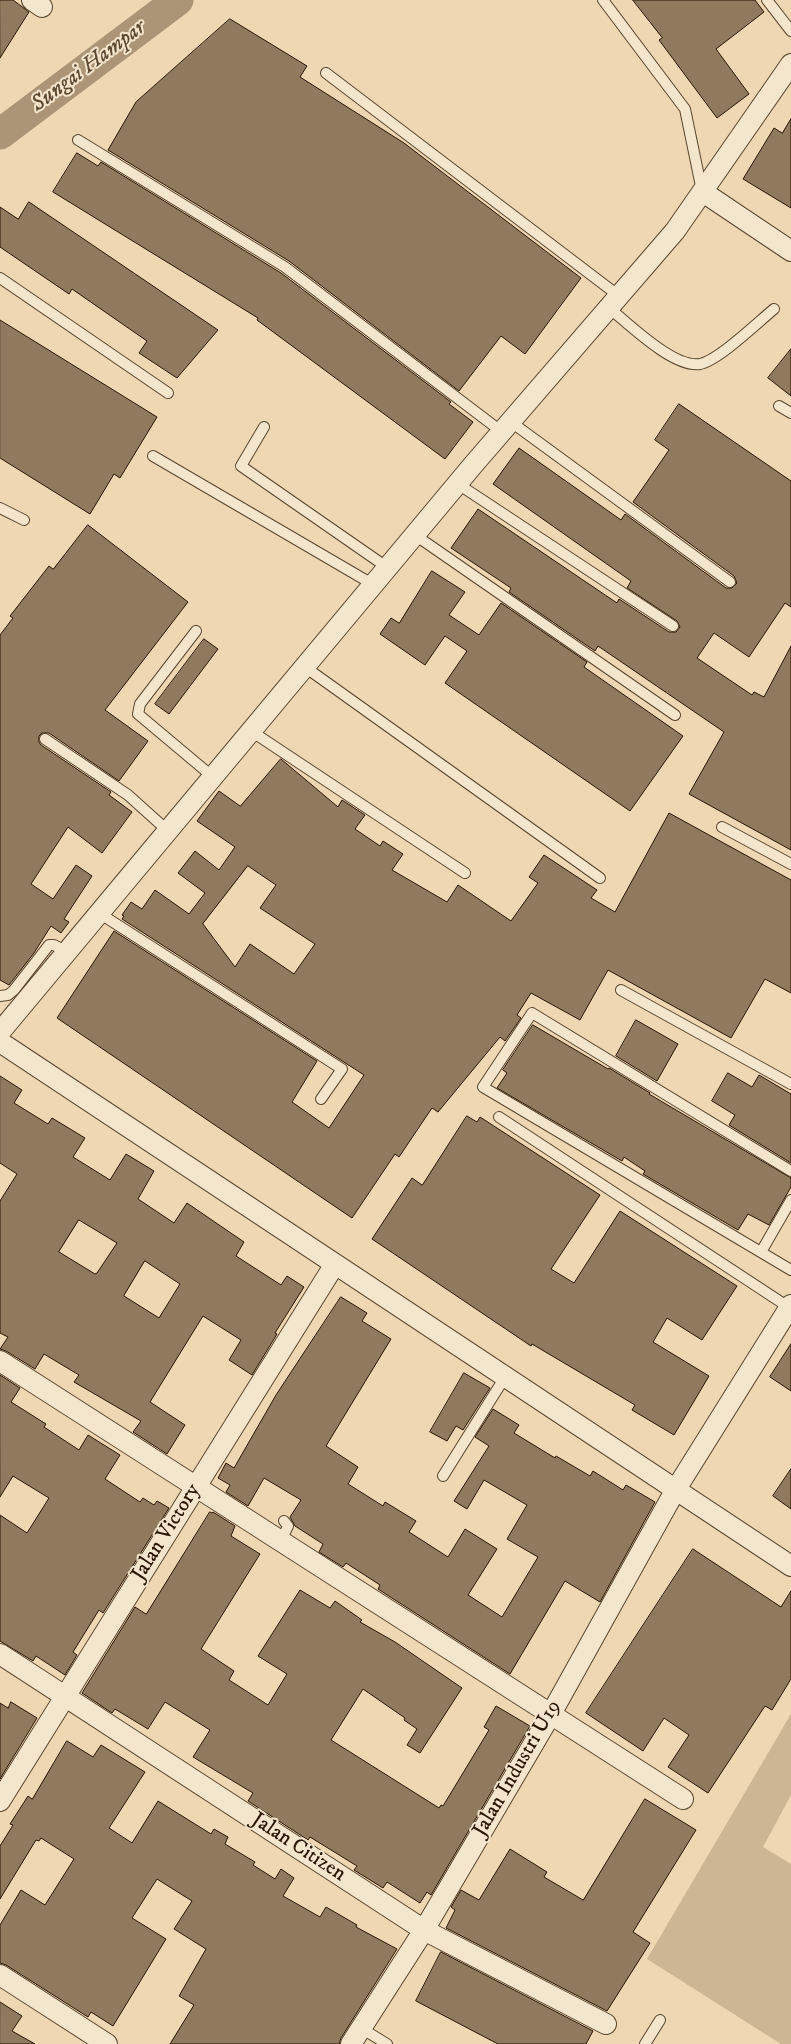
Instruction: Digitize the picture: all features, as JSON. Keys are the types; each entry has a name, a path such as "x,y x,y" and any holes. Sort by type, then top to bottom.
{"street":[{"path":"0,1032 506,427 675,232 791,64"},
{"path":"703,192 791,251"},
{"path":"0,1042 791,1566"},
{"name":"Jalan Victory","path":"0,1801 335,1264"},
{"name":"Jalan Industri U19","path":"356,2036 424,1930 551,1714 676,1489 790,1306"},
{"path":"0,1361 683,1798"},
{"name":"Jalan Citizen","path":"0,1654 424,1930 606,2024"},
{"path":"0,1974 107,2044"}],"lane":[{"path":"603,0 685,109 703,192"},
{"path":"767,0 791,31"},
{"path":"326,73 614,302 662,350 680,362 701,364 718,356 774,309"},
{"path":"78,140 285,267 506,427 730,582"},
{"path":"0,278 168,393"},
{"path":"779,406 791,413"},
{"path":"264,427 241,466 388,568"},
{"path":"153,456 374,585"},
{"path":"458,484 673,626"},
{"path":"0,508 24,520"},
{"path":"415,536 675,716"},
{"path":"196,631 138,709 141,718 213,778"},
{"path":"305,668 600,878"},
{"path":"252,731 465,873"},
{"path":"45,740 128,795 168,832"},
{"path":"722,827 791,864"},
{"path":"99,913 342,1070 321,1099"},
{"path":"0,996 8,995 14,990 49,946 54,945 67,952"},
{"path":"621,990 791,1084"},
{"path":"791,1170 532,1013 483,1087 791,1270"},
{"path":"499,1117 790,1306"},
{"path":"761,1252 791,1200"},
{"path":"444,1476 506,1377"},
{"path":"281,1541 288,1526 284,1520"},
{"path":"645,2044 660,2020"},
{"path":"356,2036 387,2044"}],"shaded area":[{"path":"791,1714 791,1795 763,1847 791,1864 791,2044 781,2044 647,1959"}],"building":[{"path":"0,0 13,0 29,12 0,58"},
{"path":"633,0 755,0 764,12 716,49 749,94 717,118 659,40 662,38"},
{"path":"230,19 307,66 300,77 404,143 581,278 525,354 501,336 459,391 289,261 108,150 136,102"},
{"path":"791,119 791,208 743,179 774,128 782,133"},
{"path":"77,153 98,166 101,162 281,273 451,402 449,404 473,422 445,459 257,320 258,318 53,192"},
{"path":"29,202 218,330 177,378 139,353 147,341 72,289 69,294 0,247 0,207 18,219"},
{"path":"0,320 157,417 120,478 114,474 90,514 0,458"},
{"path":"791,349 791,396 768,378"},
{"path":"679,404 791,481 791,607 785,603 749,657 714,633 697,658 752,695 754,692 764,697 791,646 791,850 689,794 724,732 598,646 595,651 509,592 511,588 451,548 478,509 617,603 619,599 669,632 676,632 680,627 677,621 627,588 631,581 493,484 519,448 621,520 625,514 726,588 732,588 737,583 734,576 633,502 669,450 655,440"},
{"path":"88,525 188,602 105,710 148,741 119,781 49,733 42,733 39,736 41,745 111,792 109,795 132,812 102,853 68,827 31,884 53,899 76,865 92,876 64,919 69,922 61,933 51,926 34,953 9,985 0,980 0,635 13,618 10,616 49,566 53,569"},
{"path":"432,571 465,592 449,615 479,635 501,603 587,662 584,667 683,736 630,811 445,683 467,651 445,636 425,665 380,634 391,618 399,623"},
{"path":"204,639 218,649 169,714 155,704"},
{"path":"281,759 338,807 342,800 365,815 355,829 380,846 383,841 403,854 392,870 447,902 458,885 511,921 538,883 529,877 544,855 597,890 591,898 615,912 669,813 791,880 791,993 765,979 731,1038 608,970 580,1020 531,993 517,1015 521,1018 505,1041 500,1037 438,1112 432,1108 399,1157 395,1154 352,1218 57,1018 114,931 317,1061 292,1102 329,1128 364,1075 122,919 124,916 122,915 131,902 142,909 155,890 189,914 205,893 178,873 195,851 219,870 235,847 197,821 219,791 240,806","holes":["248,866 276,885 260,908 315,944 294,974 250,944 235,967 203,924"]},
{"path":"636,1020 678,1044 657,1081 616,1056"},
{"path":"533,1025 609,1068 649,1094 791,1178 791,1187 769,1225 748,1214 738,1230 643,1174 645,1171 624,1157 622,1161 497,1088 507,1073 503,1070"},
{"path":"728,1073 752,1087 759,1075 791,1094 791,1163 729,1125 735,1115 712,1101"},
{"path":"0,1076 22,1090 14,1103 48,1124 52,1118 85,1138 73,1157 110,1180 126,1154 154,1171 138,1199 174,1223 187,1203 244,1242 236,1256 281,1285 287,1276 304,1287 275,1333 277,1334 252,1375 229,1360 241,1340 203,1316 150,1402 185,1425 167,1454 133,1432 141,1421 74,1382 79,1375 44,1354 35,1369 0,1349 8,1337 0,1333 0,1201 17,1174 0,1163","holes":["79,1220 117,1243 95,1274 59,1252","145,1261 180,1284 159,1318 124,1296"]},
{"path":"467,1116 477,1122 480,1117 600,1195 551,1269 574,1283 620,1211 737,1286 702,1340 667,1318 653,1342 709,1376 674,1435 632,1410 635,1405 532,1344 531,1346 372,1239 412,1178 422,1185"},
{"path":"341,1297 367,1313 362,1321 391,1339 326,1446 358,1467 348,1484 383,1506 385,1502 416,1521 409,1532 448,1557 465,1529 497,1549 468,1595 502,1617 538,1557 507,1539 527,1505 484,1480 467,1509 454,1501 489,1446 475,1437 493,1409 519,1425 514,1433 555,1458 556,1456 590,1476 593,1471 623,1490 626,1485 655,1502 600,1602 565,1581 510,1674 378,1589 380,1585 346,1563 343,1567 319,1552 323,1544 295,1526 290,1517 301,1500 264,1478 248,1506 226,1492 230,1485 218,1478 226,1463 234,1468 276,1395"},
{"path":"791,1344 791,1391 770,1377"},
{"path":"464,1373 490,1388 463,1430 456,1426 447,1441 430,1432"},
{"path":"0,1375 20,1388 11,1402 46,1424 44,1427 79,1450 88,1435 120,1455 105,1479 140,1502 143,1498 154,1505 157,1501 169,1508 103,1613 99,1610 73,1652 77,1655 65,1675 36,1656 33,1661 0,1641 0,1515 27,1533 49,1498 13,1476 0,1497"},
{"path":"791,1469 791,1509 773,1496"},
{"path":"210,1512 235,1526 231,1536 260,1554 201,1649 234,1671 229,1680 268,1705 287,1674 258,1656 300,1590 330,1608 335,1601 362,1620 360,1622 395,1642 462,1688 420,1753 407,1745 417,1729 404,1720 405,1718 363,1689 331,1740 439,1808 441,1805 443,1806 489,1730 484,1727 496,1706 530,1726 431,1895 427,1892 420,1903 387,1882 383,1888 354,1870 357,1866 310,1837 308,1840 248,1801 253,1793 193,1757 210,1730 165,1702 148,1729 115,1709 112,1713 82,1693 135,1607 146,1614"},
{"path":"693,1549 781,1607 791,1591 791,1679 772,1710 765,1706 708,1793 668,1767 689,1735 664,1718 643,1751 586,1713"},
{"path":"11,1702 37,1718 0,1779 0,1703 8,1708"},
{"path":"67,1741 93,1757 101,1745 145,1772 109,1828 132,1843 158,1801 211,1834 214,1829 228,1837 225,1844 255,1862 253,1865 275,1879 281,1869 294,1878 283,1896 320,1917 326,1907 357,1925 356,1927 397,1949 339,2044 170,2044 194,2005 179,1996 206,1949 174,1929 192,1901 157,1879 132,1918 166,1939 113,2026 91,2012 88,2017 0,1963 0,1925 21,1890 45,1905 74,1859 41,1838 39,1841 36,1840 0,1899 0,1846 13,1825 10,1824 28,1796 32,1799"},
{"path":"645,1799 696,1830 633,1932 650,1943 607,2011 446,1928 455,1910 451,1907 461,1890 479,1900 510,1849 547,1872 544,1877 583,1900"},
{"path":"441,1952 593,2031 586,2044 498,2044 416,2001"},
{"path":"0,2002 22,2016 12,2031 35,2044 0,2044"}],"waterway":[{"name":"Sungai Hampar","path":"0,134 178,0"}]}
